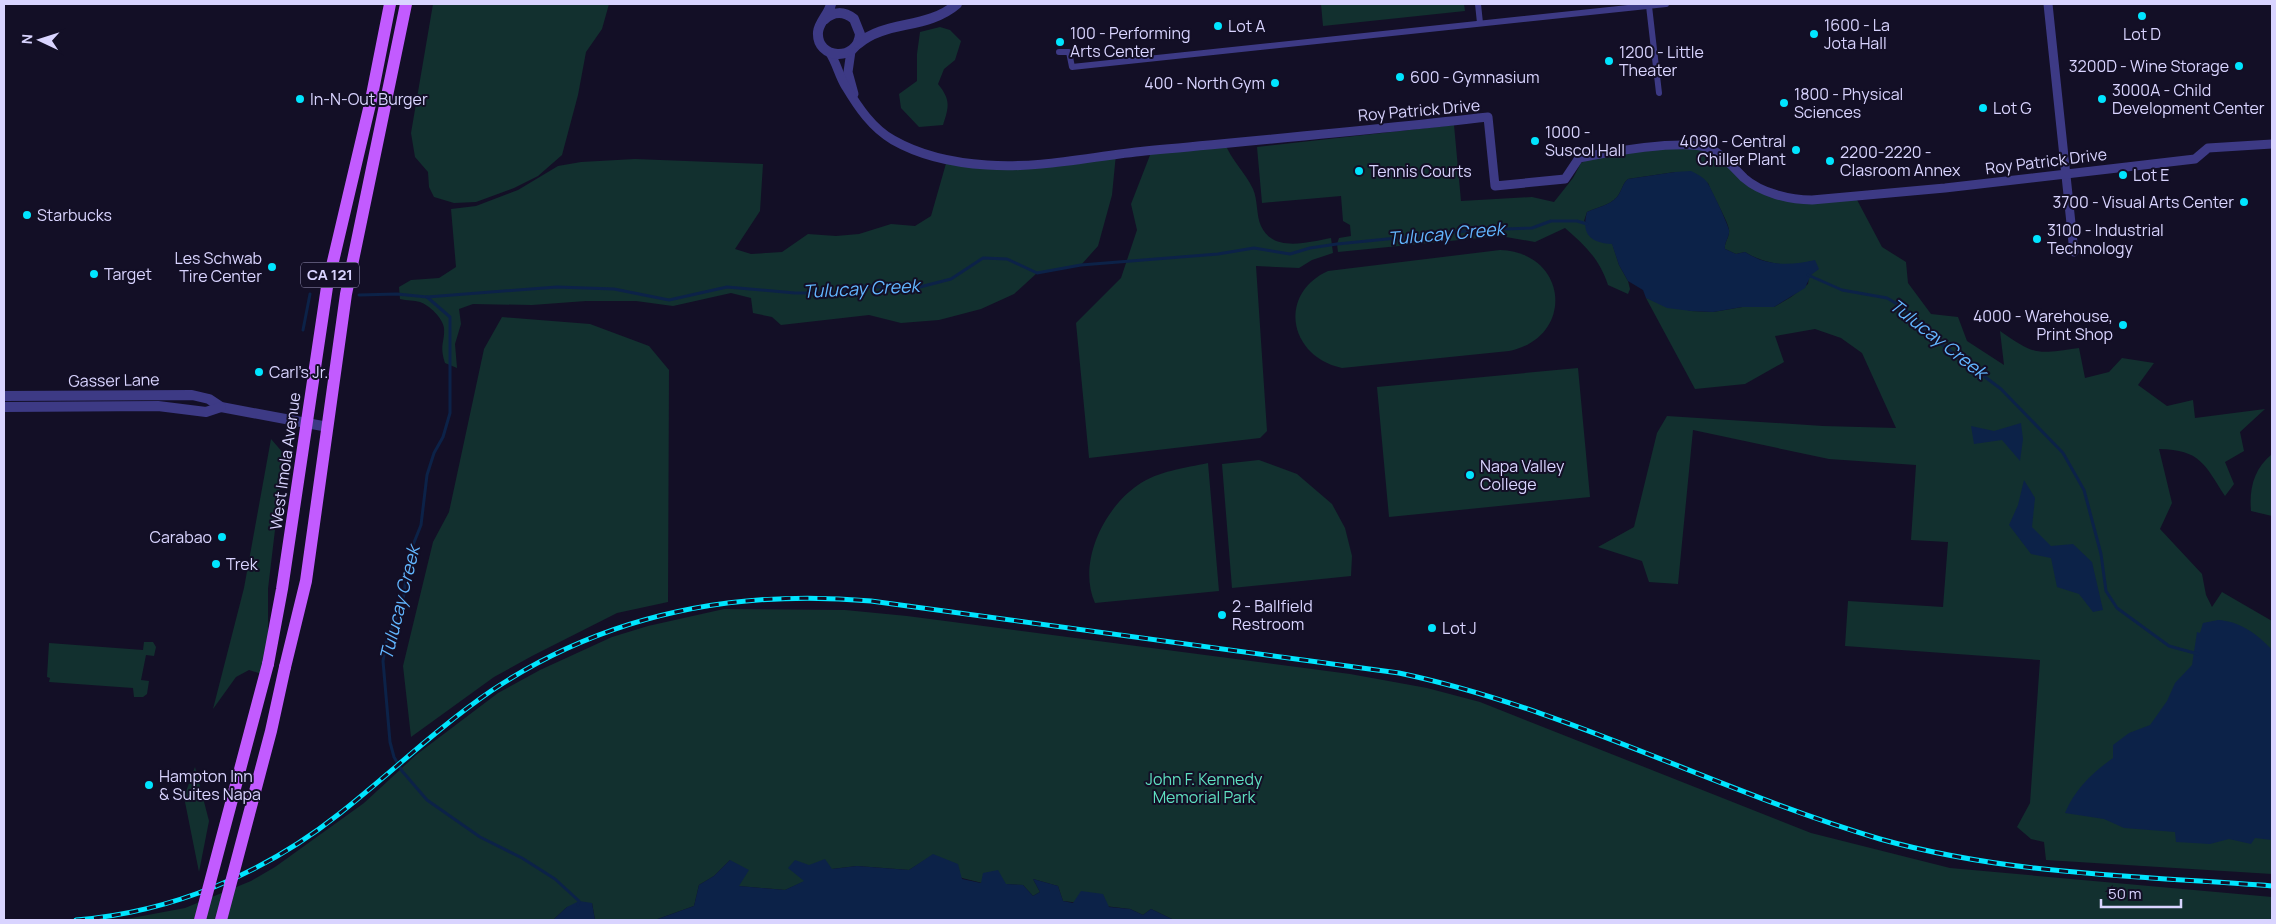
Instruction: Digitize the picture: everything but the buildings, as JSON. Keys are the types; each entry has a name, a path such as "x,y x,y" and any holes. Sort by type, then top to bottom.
{"main road":[{"name":"West Imola Avenue","path":"200,920 268,664 282,589 327,287 360,149 390,4"},
{"name":"CA 121","path":"221,920 271,731 306,581 346,294 406,4"}],"street":[{"path":"831,4 819,28 818,37 821,45 830,53 840,55 854,48 874,33 926,22 948,11 957,4"},
{"path":"842,4 860,34 854,48"},
{"path":"1478,4 1480,23"},
{"path":"1060,52 1069,52 1072,67 1666,4"},
{"path":"2048,4 2074,252"},
{"path":"1649,6 1659,94"},
{"path":"824,20 833,14 851,17 862,25 895,28"},
{"name":"Roy Patrick Drive","path":"854,48 848,72 855,101"},
{"name":"Roy Patrick Drive","path":"830,53 840,71 844,85 875,127 904,145 947,160 989,166 1042,164 1130,152 1488,117 1495,186 1565,179 1575,162 1579,158 1587,156 1626,149 1681,146 1710,148 1757,187 1798,200 1945,188 2195,159 2208,148 2272,144"},
{"path":"360,149 376,152"},
{"name":"Gasser Lane","path":"4,396 192,395 210,399 221,407 328,427"},
{"name":"Gasser Lane","path":"4,407 158,406 206,412 221,407"}],"green space":[{"path":"433,4 609,4 602,29 586,52 578,95 562,155 538,176 514,188 476,202 454,203 434,197 429,187 428,172 415,157 411,133"},
{"path":"1321,4 1464,4 1465,11 1323,26"},
{"path":"940,27 950,30 961,41 955,60 944,69 938,84 947,99 947,113 943,125 919,127 901,108 899,94 917,81 917,54 920,32"},
{"path":"1454,125 1461,201 1532,197 1554,202 1573,178 1581,163 1596,155 1626,149 1709,148 1746,180 1784,196 1855,196 1882,247 1906,262 1908,283 1931,314 1958,317 1967,341 2004,365 2000,331 2021,345 2037,351 2045,352 2079,348 2085,378 2109,372 2122,358 2154,363 2138,385 2167,406 2193,400 2195,418 2265,409 2240,432 2244,451 2225,462 2234,484 2225,496 2206,467 2193,456 2184,452 2159,449 2172,503 2160,529 2202,574 2206,595 2212,607 2222,592 2272,621 2272,874 2046,860 2044,842 2031,839 2017,827 2030,803 2040,660 1845,646 1848,601 1943,607 1948,542 1911,540 1916,465 1829,459 1693,430 1678,584 1649,582 1642,561 1598,547 1634,527 1657,433 1667,416 1823,426 1896,428 1862,353 1841,338 1815,329 1775,336 1784,362 1745,384 1695,389 1646,298 1691,311 1713,312 1742,307 1774,307 1808,284 1811,261 1795,265 1777,264 1751,256 1745,252 1736,254 1725,249 1729,233 1728,226 1708,183 1675,172 1628,179 1614,200 1587,212 1584,221 1612,243 1619,265 1628,281 1630,289 1628,294 1608,285 1596,260 1565,228 1535,242 1500,236 1338,252 1337,244 1339,238 1351,236 1350,225 1343,221 1341,196 1262,203 1257,147"},
{"path":"1225,143 1253,189 1259,222 1267,234 1274,240 1292,244 1331,238 1333,253 1312,260 1299,268 1256,266 1267,431 1260,438 1089,458 1076,323 1121,278 1137,230 1131,204 1152,150"},
{"path":"1116,154 1112,195 1098,246 1081,265 1037,273 1014,294 981,309 939,320 901,323 869,315 781,325 772,317 753,313 751,298 731,293 673,306 636,301 586,301 532,305 473,304 459,309 461,324 455,344 457,368 445,363 442,348 444,328 438,316 418,301 400,299 399,287 411,280 439,278 456,267 451,209 476,206 518,190 558,166 581,162 635,159 763,164 760,211 735,249 751,254 782,252 808,234 836,236 859,234 891,224 915,226 931,216 947,160 989,165"},
{"path":"1500,250 1523,254 1540,265 1550,279 1555,296 1554,313 1545,330 1531,343 1509,351 1342,368 1324,362 1310,351 1301,339 1296,324 1296,309 1301,294 1312,281 1328,271"},
{"path":"502,317 590,324 649,346 669,370 668,602 617,613 532,656 494,677 411,737 403,666 433,542 449,512 484,349"},
{"path":"1578,368 1590,497 1389,517 1377,387"},
{"path":"271,439 284,454 268,589 268,664 265,675 249,670 236,677 213,709 244,588"},
{"path":"2272,454 2272,516 2251,511 2251,494 2257,473"},
{"path":"1259,460 1297,474 1332,504 1345,528 1352,556 1351,576 1232,588 1222,464"},
{"path":"1208,463 1219,591 1095,603 1090,587 1089,571 1092,554 1097,538 1114,508 1138,485 1154,476"},
{"name":"John F. Kennedy Memorial Park","path":"724,609 845,610 907,616 1350,674 1427,688 1480,702 1811,833 1950,868 2272,897 2272,920 1174,920 1151,909 1143,915 1130,909 1063,901 1058,886 1033,879 1040,892 1033,896 1023,885 982,883 962,878 933,855 909,870 857,866 832,869 785,890 738,886 730,860 714,876 699,885 694,906 655,920 595,920 592,903 567,907 553,920 121,920 185,908 251,881 275,867 364,803 416,755 498,693 540,670 612,637 648,626"},
{"path":"144,642 153,642 156,647 154,656 146,655 141,680 149,681 147,694 143,697 134,697 133,688 49,682 50,678 47,677 49,643 143,650"},
{"path":"195,767 209,821 199,872 184,797"}],"water":[{"path":"1691,171 1707,182 1723,214 1729,230 1725,249 1736,254 1745,252 1761,260 1779,264 1815,260 1819,269 1811,275 1805,288 1774,307 1742,307 1713,312 1667,308 1646,298 1643,290 1628,281 1619,265 1612,244 1598,242 1586,232 1585,220 1587,212 1614,200 1628,179"},
{"path":"2021,423 2023,439 2020,461 2002,440 1974,444 1971,426 1994,431"},
{"path":"2024,480 2035,498 2032,527 2051,546 2073,544 2092,562 2103,610 2093,612 2079,594 2057,587 2051,558 2031,554 2009,525 2018,505"},
{"path":"2218,620 2248,629 2272,650 2272,840 2255,838 2251,844 2229,839 2210,844 2176,842 2175,832 2124,828 2104,819 2065,813 2074,796 2085,782 2113,758 2113,745 2129,733 2150,725 2167,701 2175,683 2192,665 2197,632 2200,633 2203,623"},
{"path":"933,854 958,864 962,879 981,883 983,873 998,870 1006,884 1023,885 1033,896 1040,892 1033,879 1058,886 1063,901 1073,903 1081,891 1103,894 1109,907 1130,909 1143,915 1151,909 1174,920 655,920 694,906 699,885 714,876 730,860 749,870 739,886 785,890 804,881 788,868 795,860 809,865 825,859 832,869 857,866 909,870"},
{"path":"579,901 592,903 595,920 553,920 567,907"}],"waterway":[{"name":"Tulucay Creek","path":"427,297 557,287 614,289 669,300 727,287 795,293 837,293 863,286 912,289 951,279 983,258 1007,259 1037,273 1081,265 1218,254 1254,248 1290,254 1310,248 1337,244 1477,230 1532,228 1551,221 1577,221 1587,224"},
{"name":"Tulucay Creek","path":"1808,275 1842,290 1887,298 1904,308 1924,331 2001,389 2063,453 2084,490 2101,554 2106,591 2117,608 2169,646 2198,654"},
{"name":"Tulucay Creek","path":"303,330 310,294"},
{"name":"Tulucay Creek","path":"359,295 397,294 427,297 450,317 450,413 443,437 434,453 427,475 421,525 409,555 403,601 386,643 383,661 390,742 394,757 402,771 427,800 480,837 522,858 555,879 579,901 578,905"}],"railway":[{"path":"76,920 112,916 182,899 248,872 279,855 339,814 471,705 535,665 580,643 626,626 673,613 721,604 770,599 820,598 871,601 1399,673 1461,688 1522,707 1582,728 1819,820 1880,839 1928,851 1977,860 2075,872 2272,886"}],"place":[{"name":"Lot D","path":"2142,16"},
{"name":"Lot A","path":"1218,26"},
{"name":"1600 - La Jota Hall","path":"1814,34"},
{"name":"100 - Performing Arts Center","path":"1060,42"},
{"name":"1200 - Little Theater","path":"1609,61"},
{"name":"3200D - Wine Storage","path":"2239,66"},
{"name":"600 - Gymnasium","path":"1400,77"},
{"name":"400 - North Gym","path":"1275,83"},
{"name":"In-N-Out Burger","path":"300,99"},
{"name":"3000A - Child Development Center","path":"2102,99"},
{"name":"1800 - Physical Sciences","path":"1784,103"},
{"name":"Lot G","path":"1983,108"},
{"name":"1000 - Suscol Hall","path":"1535,141"},
{"name":"4090 - Central Chiller Plant","path":"1796,150"},
{"name":"2200-2220 - Clasroom Annex","path":"1830,161"},
{"name":"Tennis Courts","path":"1359,171"},
{"name":"Lot E","path":"2123,175"},
{"name":"3700 - Visual Arts Center","path":"2244,202"},
{"name":"Starbucks","path":"27,215"},
{"name":"3100 - Industrial Technology","path":"2037,239"},
{"name":"Les Schwab Tire Center","path":"272,267"},
{"name":"Target","path":"94,274"},
{"name":"4000 - Warehouse, Print Shop","path":"2123,325"},
{"name":"Carl's Jr.","path":"259,372"},
{"name":"Napa Valley College","path":"1470,475"},
{"name":"Carabao","path":"222,537"},
{"name":"Trek","path":"216,564"},
{"name":"2 - Ballfield Restroom","path":"1222,615"},
{"name":"Lot J","path":"1432,628"},
{"name":"Hampton Inn & Suites Napa","path":"149,785"}]}
